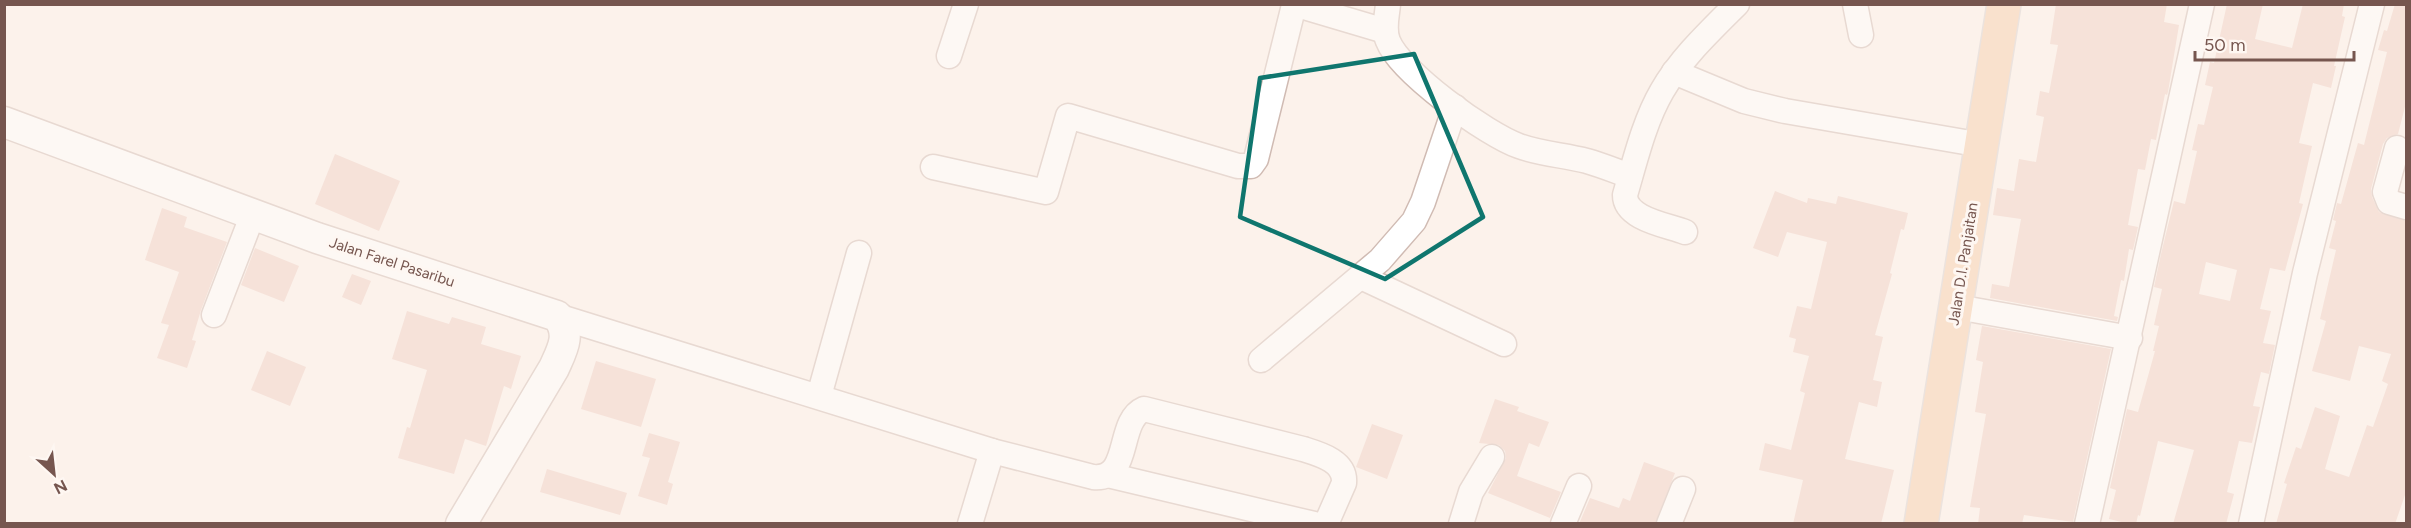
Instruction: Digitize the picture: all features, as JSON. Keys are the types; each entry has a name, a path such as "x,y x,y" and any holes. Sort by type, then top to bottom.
{"main road":[{"name":"Jalan D.I. Panjaitan","path":"1921,524 2004,4"}],"street":[{"path":"949,56 966,4"},
{"path":"933,166 1046,192 1068,116 1238,166 1251,166 1256,159 1294,4 1385,31"},
{"path":"1388,4 1385,31 1389,43 1404,64 1455,107 1502,140 1522,148 1586,161 1630,176"},
{"path":"1686,232 1640,215 1626,204 1625,195 1653,108 1674,72 1737,4"},
{"path":"1855,4 1861,35"},
{"path":"2087,524 2130,338 2202,4"},
{"path":"2251,524 2305,273 2373,4"},
{"path":"1674,72 1744,101 1785,111 1982,146"},
{"path":"1261,360 1380,260 1414,221 1423,202 1455,107"},
{"name":"Jalan Farel Pasaribu","path":"4,122 350,249 557,316"},
{"path":"2397,148 2385,192 2389,202 2406,207"},
{"path":"214,315 253,214"},
{"path":"819,396 859,253"},
{"path":"1361,277 1504,344"},
{"path":"1957,308 2130,338"},
{"path":"557,316 992,451 1093,477 1101,478 1108,475 1116,467 1132,419 1140,411 1148,409 1264,438 1324,456 1341,468 1344,479 1326,524"},
{"path":"461,524 542,391 557,360 566,334 557,316"},
{"path":"970,524 992,451"},
{"path":"1461,524 1471,492 1492,457"},
{"path":"1108,475 1314,524"},
{"path":"1563,524 1579,486"},
{"path":"1669,524 1683,489"}],"highlighted area":[{"path":"1414,54 1483,217 1385,279 1240,217 1260,78"}],"building":[{"path":"2056,4 2167,4 2164,22 2179,25 2168,92 2167,95 2165,94 2156,140 2151,139 2145,170 2138,169 2128,225 2138,227 2133,250 2129,249 2124,281 2121,280 2114,316 2118,317 2117,321 1990,298 1992,284 2009,287 2021,219 1993,215 1997,188 2014,191 2019,159 2036,162 2044,117 2036,115 2040,91 2049,93 2058,45 2050,44"},
{"path":"2227,4 2263,4 2255,39 2292,48 2303,4 2344,4 2342,16 2345,17 2331,88 2313,83 2299,143 2312,146 2299,203 2303,204 2285,271 2270,268 2260,309 2271,311 2263,343 2275,345 2269,374 2261,372 2253,406 2260,407 2252,443 2239,441 2227,492 2234,494 2226,524 2173,524 2194,450 2158,441 2140,516 2138,515 2136,524 2130,524 2109,519 2116,490 2110,488 2127,409 2138,412 2155,351 2153,351 2159,326 2154,325 2162,289 2154,287 2174,201 2185,204 2197,151 2192,150 2198,124 2204,125 2213,87 2205,85 2210,62 2214,63","holes":["2206,262 2237,270 2230,301 2199,294"]},
{"path":"2395,4 2406,4 2406,103 2398,134 2387,138 2383,144 2371,189 2379,212 2406,221 2406,492 2395,524 2276,524 2287,484 2284,483 2296,447 2301,449 2315,407 2340,416 2325,469 2349,477 2367,425 2373,427 2388,384 2382,381 2391,354 2359,346 2350,381 2312,371 2326,321 2320,319 2336,250 2329,248 2336,221 2333,220 2337,203 2341,204 2358,143 2364,145 2387,52 2378,50 2384,30 2387,31"},
{"path":"335,154 400,181 379,231 315,204"},
{"path":"1775,191 1807,203 1808,198 1836,204 1838,196 1908,213 1904,230 1901,229 1890,273 1892,274 1875,335 1883,337 1873,380 1882,382 1877,407 1859,402 1845,459 1894,470 1881,524 1793,524 1803,480 1759,470 1765,443 1791,450 1805,393 1800,391 1809,356 1793,352 1796,339 1789,337 1797,306 1811,309 1827,242 1787,232 1778,257 1753,248"},
{"path":"162,208 187,217 184,227 227,242 201,310 192,340 196,341 187,368 157,358 169,325 161,323 179,272 145,260"},
{"path":"255,248 299,266 284,302 241,285"},
{"path":"352,274 371,281 361,305 342,297"},
{"path":"407,311 449,324 452,317 486,327 481,344 521,356 511,389 504,386 486,446 465,439 454,474 398,458 407,427 410,428 427,370 392,359"},
{"path":"1982,326 2111,349 2073,522 2024,515 2022,524 1978,524 1980,508 1970,507 1986,414 1975,412 1983,362 1976,360"},
{"path":"267,351 306,367 290,406 251,390"},
{"path":"596,361 656,379 641,427 581,409"},
{"path":"1495,399 1519,407 1517,411 1549,422 1539,447 1529,443 1517,476 1561,492 1550,518 1488,493 1506,458 1505,451 1499,445 1479,443"},
{"path":"1372,424 1403,435 1387,479 1356,467"},
{"path":"649,433 680,442 668,482 673,484 667,505 638,496 650,458 642,456"},
{"path":"1644,462 1675,473 1655,524 1579,524 1590,498 1619,508 1623,498 1630,501"},
{"path":"547,469 627,493 620,515 540,492"}]}
